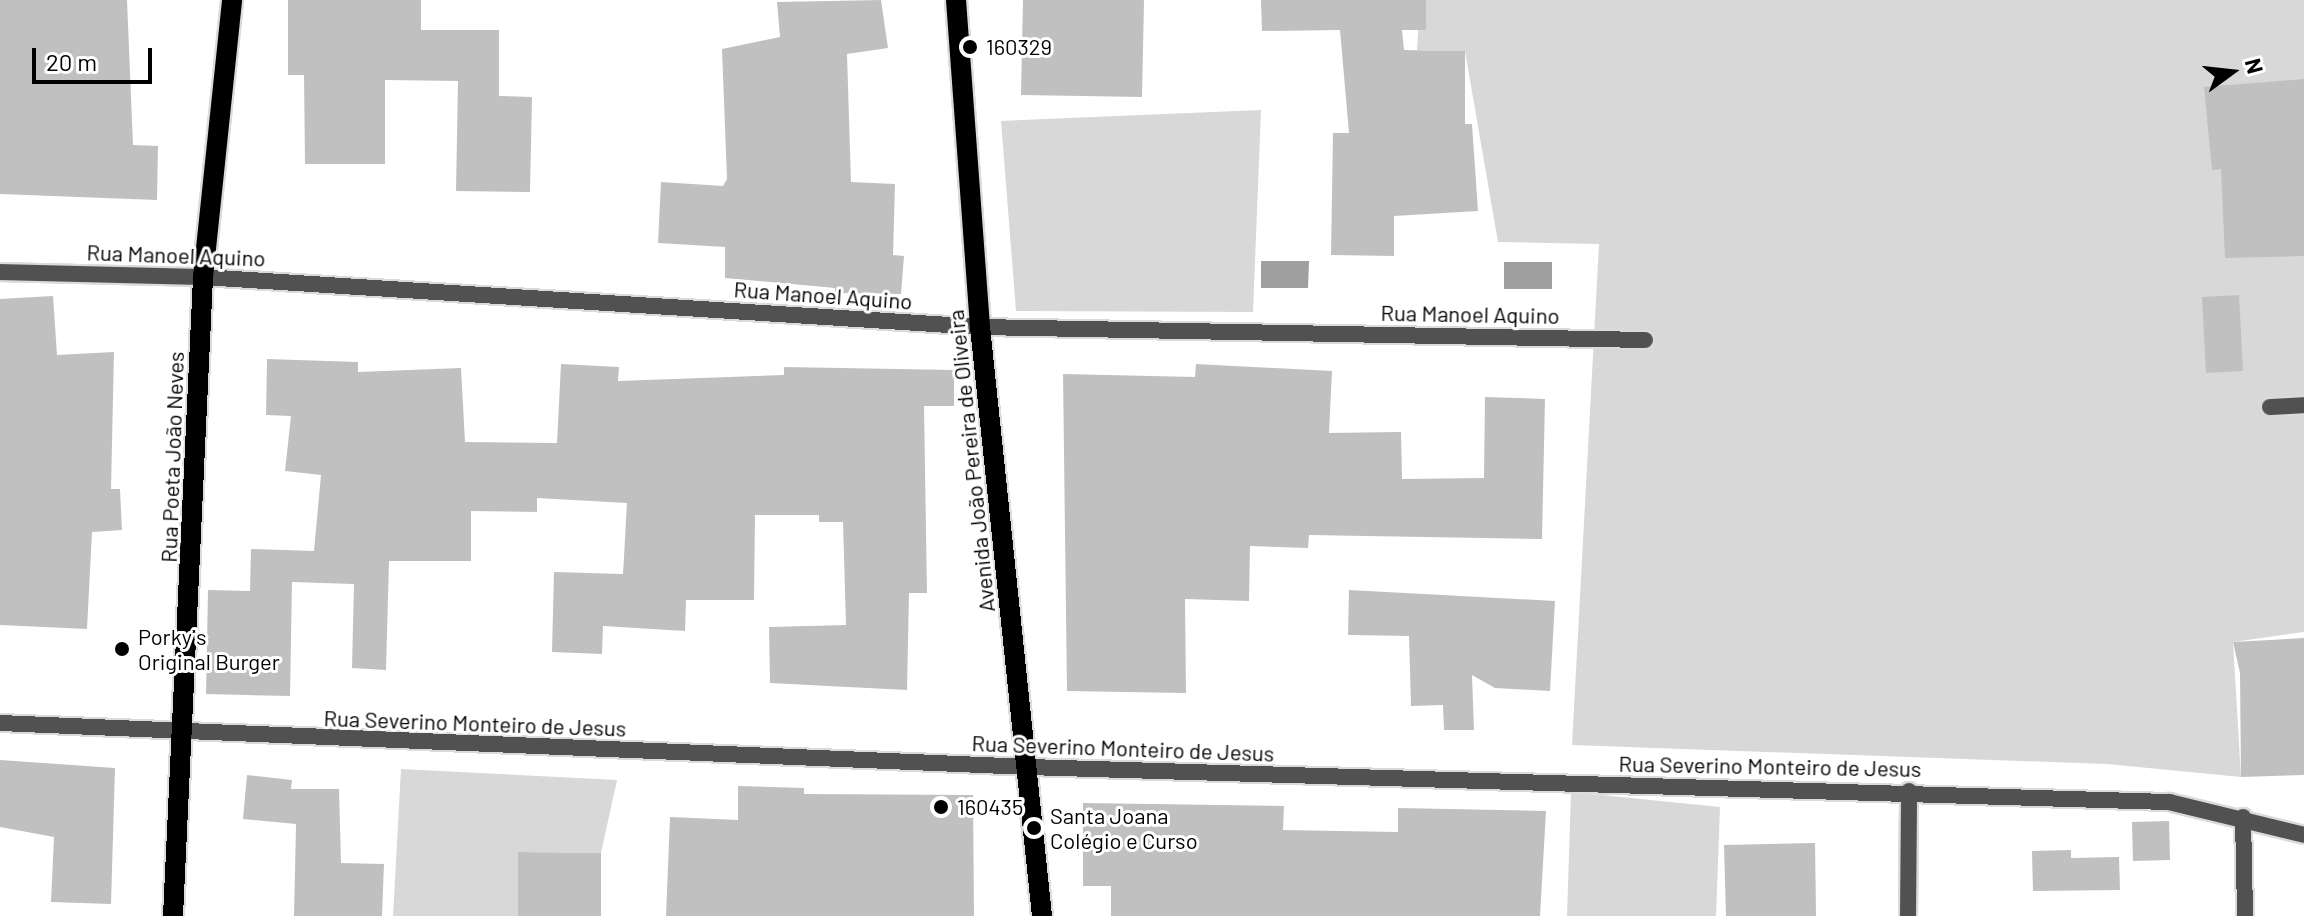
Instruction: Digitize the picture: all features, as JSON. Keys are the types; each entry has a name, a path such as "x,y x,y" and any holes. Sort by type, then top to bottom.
{"main road":[{"name":"Rua Poeta João Neves","path":"173,916 185,733 203,277 232,0"},
{"name":"Avenida João Pereira de Oliveira","path":"956,0 980,327 1042,916"}],"street":[{"name":"Rua Manoel Aquino","path":"0,272 203,277 980,327 1645,340"},
{"path":"2270,407 2304,405"},
{"name":"Rua Severino Monteiro de Jesus","path":"0,723 1028,767 1909,791 2169,802 2243,817 2304,835"},
{"path":"1908,916 1909,791"},
{"path":"2243,817 2245,916"}],"shaded area":[{"path":"1420,0 2304,0 2304,632 2233,642 2241,777 2107,764 1572,745 1599,244 1498,242 1465,51 1417,50"},
{"path":"1261,110 1253,312 1016,311 1001,121"},
{"path":"1261,261 1309,261 1308,288 1261,288"},
{"path":"1504,262 1552,262 1552,289 1504,289"},
{"path":"401,769 617,780 601,853 518,852 518,916 393,916"},
{"path":"1571,792 1720,807 1716,916 1567,916"}],"building":[{"path":"0,0 127,0 133,145 158,146 157,200 0,194"},
{"path":"288,0 421,0 421,30 499,30 499,96 532,97 530,192 456,191 458,81 385,80 385,164 305,164 304,75 288,75"},
{"path":"881,0 888,48 847,54 851,182 895,184 893,255 904,256 901,294 835,293 835,288 725,278 725,247 658,243 661,182 723,186 727,179 722,49 780,37 777,2"},
{"path":"1023,0 1144,0 1142,97 1021,95"},
{"path":"1261,0 1426,0 1426,30 1402,30 1404,50 1465,51 1465,124 1472,124 1478,211 1394,216 1394,256 1331,255 1333,133 1349,133 1340,30 1262,31"},
{"path":"2304,79 2304,256 2225,258 2221,169 2212,170 2204,87"},
{"path":"2239,295 2243,371 2206,373 2202,297"},
{"path":"53,296 57,355 114,352 111,489 120,489 122,530 92,532 87,629 0,625 0,299"},
{"path":"267,359 358,362 358,372 461,368 465,442 557,443 561,364 619,367 618,381 784,375 784,367 954,370 954,406 924,406 927,593 909,593 907,690 770,683 769,627 846,625 843,522 819,522 819,515 755,515 754,600 686,600 685,631 603,626 602,654 552,652 554,572 623,574 627,503 537,498 537,512 471,511 471,561 389,561 386,670 352,668 354,584 292,582 290,696 206,694 208,590 250,591 251,549 314,551 321,475 285,471 291,416 266,415"},
{"path":"1196,364 1332,371 1329,433 1401,432 1402,479 1484,478 1485,397 1545,399 1542,539 1309,535 1308,548 1250,546 1249,601 1185,599 1186,693 1067,691 1063,374 1195,377"},
{"path":"1349,590 1555,601 1550,691 1495,688 1472,675 1474,730 1444,730 1443,705 1411,706 1409,636 1348,635"},
{"path":"2304,638 2304,775 2241,777 2240,673 2233,642"},
{"path":"0,760 115,768 111,904 51,902 54,837 0,827"},
{"path":"247,775 292,780 291,789 339,789 341,863 384,864 382,916 294,916 296,824 243,819"},
{"path":"738,786 804,788 804,794 973,795 974,916 666,916 670,817 738,820"},
{"path":"1083,803 1284,806 1283,830 1398,832 1398,808 1546,811 1540,916 1111,916 1111,886 1083,886"},
{"path":"2169,821 2170,860 2133,861 2132,822"},
{"path":"1815,843 1816,916 1726,916 1724,845"},
{"path":"2071,850 2071,858 2119,857 2120,890 2033,891 2032,851"},
{"path":"518,852 601,853 601,916 518,916"}],"place":[{"name":"160329","path":"970,47"},
{"name":"Porky´s Original Burger","path":"122,649"},
{"name":"160435","path":"941,807"},
{"name":"Santa Joana Colégio e Curso","path":"1034,828"}]}
